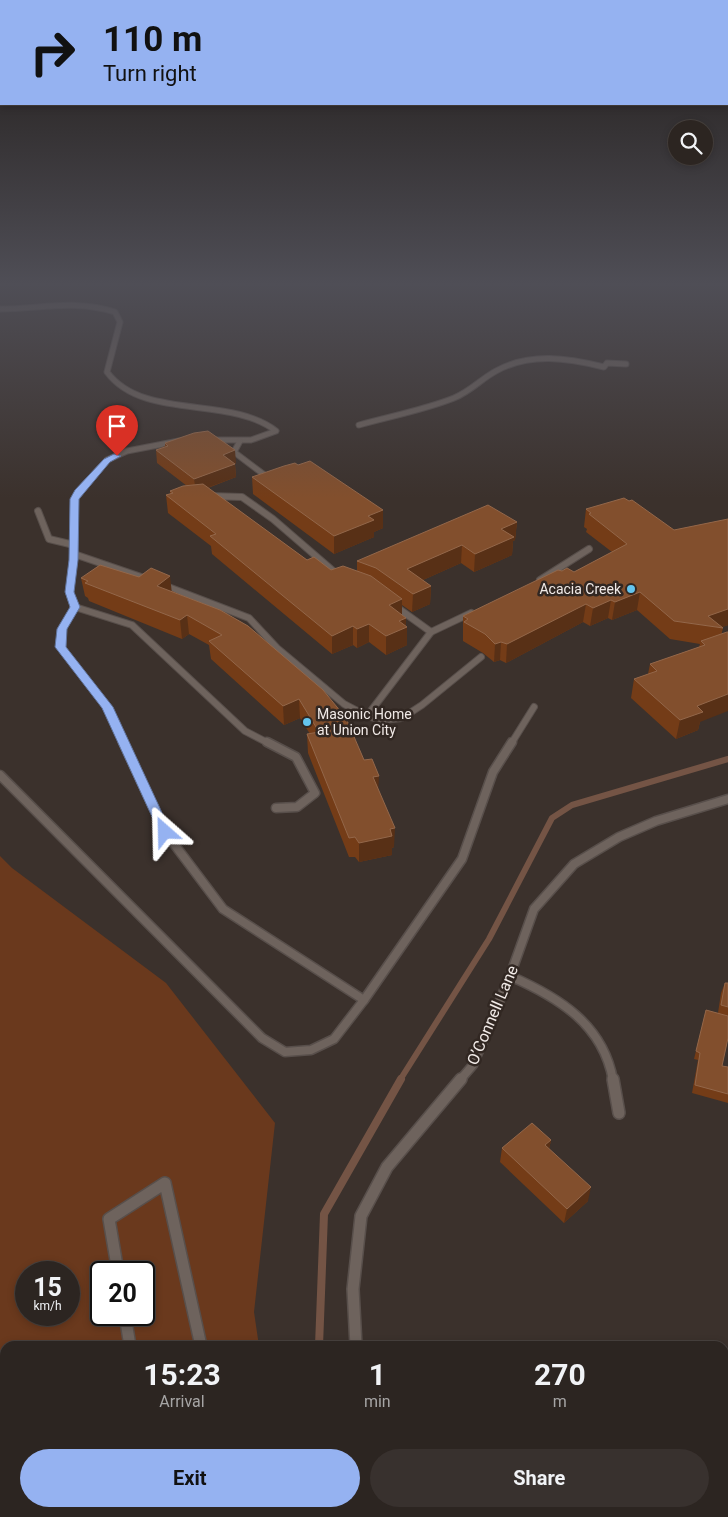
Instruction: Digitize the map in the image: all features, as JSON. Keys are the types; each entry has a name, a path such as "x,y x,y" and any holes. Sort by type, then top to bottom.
{"lane":[{"path":"111,356 107,372 113,382 128,390 171,404 230,411 256,418 276,431 251,440 205,440"},
{"path":"359,425 421,409 467,392 496,371 518,360 539,358 579,361 604,367 607,363 626,364"},
{"path":"75,607 69,592 74,554 75,499 78,492 107,460 128,451 155,444 188,440"},
{"path":"240,441 234,452 274,482"},
{"path":"204,496 234,495 242,498 273,519 341,578 347,580"},
{"path":"38,511 49,539 74,544"},
{"path":"529,585 589,548"},
{"path":"74,554 122,569 249,618 277,648 344,704 366,716 383,720 402,718 422,705 481,657"},
{"path":"387,601 432,632"},
{"path":"75,607 132,625 245,731 296,757 315,793 298,807 276,808"},
{"path":"75,607 62,629 60,647 107,707 165,832 223,909 364,1000"},
{"path":"366,716 432,632 478,610"},
{"path":"0,775 262,1038 285,1052 311,1050 334,1039 364,1000 462,859 493,772 534,707"},
{"name":"O’Connell Lane","path":"356,1341 353,1289 361,1216 386,1167 473,1065 510,976 534,909 574,864 626,834 656,822 728,799"},
{"path":"510,976 552,994 580,1016 608,1060 618,1113"},
{"path":"116,1261 109,1219 165,1183 200,1341"},
{"path":"127,1326 129,1341"}],"shaded area":[{"path":"0,856 12,868 166,983 275,1123 254,1312 258,1341 0,1341"}],"building":[{"path":"208,431 235,450 223,455 235,464 194,479 156,450 168,446 165,443 194,433"},
{"path":"310,461 383,510 368,516 374,520 334,536 252,477 284,466 295,463 298,465"},
{"path":"203,484 307,560 314,557 331,570 343,566 371,576 402,599 389,605 406,618 399,621 407,627 386,636 369,624 357,629 353,626 332,636 210,536 216,534 166,495 173,493 170,491 183,486"},
{"name":"Acacia Creek","path":"624,498 629,501 632,500 674,530 728,519 728,609 708,616 723,628 674,621 640,592 615,602 611,600 593,608 586,604 507,644 501,642 495,644 485,634 464,622 468,619 463,616 558,570 562,571 567,568 574,572 627,544 589,514 591,513 586,509"},
{"path":"488,505 517,522 501,529 514,537 475,554 462,545 407,569 431,586 413,594 376,568 357,561"},
{"path":"100,565 139,577 151,568 170,576 157,586 220,610 248,626 323,690 346,718 364,760 372,759 379,776 373,777 395,828 390,829 392,836 359,843 355,837 349,838 307,734 319,732 299,699 283,706 209,641 222,635 187,615 180,620 85,583 88,581 81,578"},
{"path":"728,632 728,694 697,706 703,712 680,720 634,679 657,671 650,664 705,645 701,641"},
{"path":"725,983 728,983 728,1007 721,1005"},
{"path":"706,1010 728,1016 728,1038 722,1066 728,1067 728,1094 695,1085 700,1053 696,1051"},
{"path":"532,1123 551,1140 545,1145 591,1187 567,1209 502,1148"}],"waterway":[{"path":"400,1080 489,939 552,818 572,805 728,759"},
{"path":"319,1341 324,1214 401,1079"}],"place":[{"name":"Acacia Creek","path":"631,589"},
{"name":"Masonic Home at Union City","path":"307,722"}],"route":[{"path":"117,456 107,460 95,476 78,492 75,499 74,560 69,592 75,607 62,629 60,647 107,707 165,832"}]}
